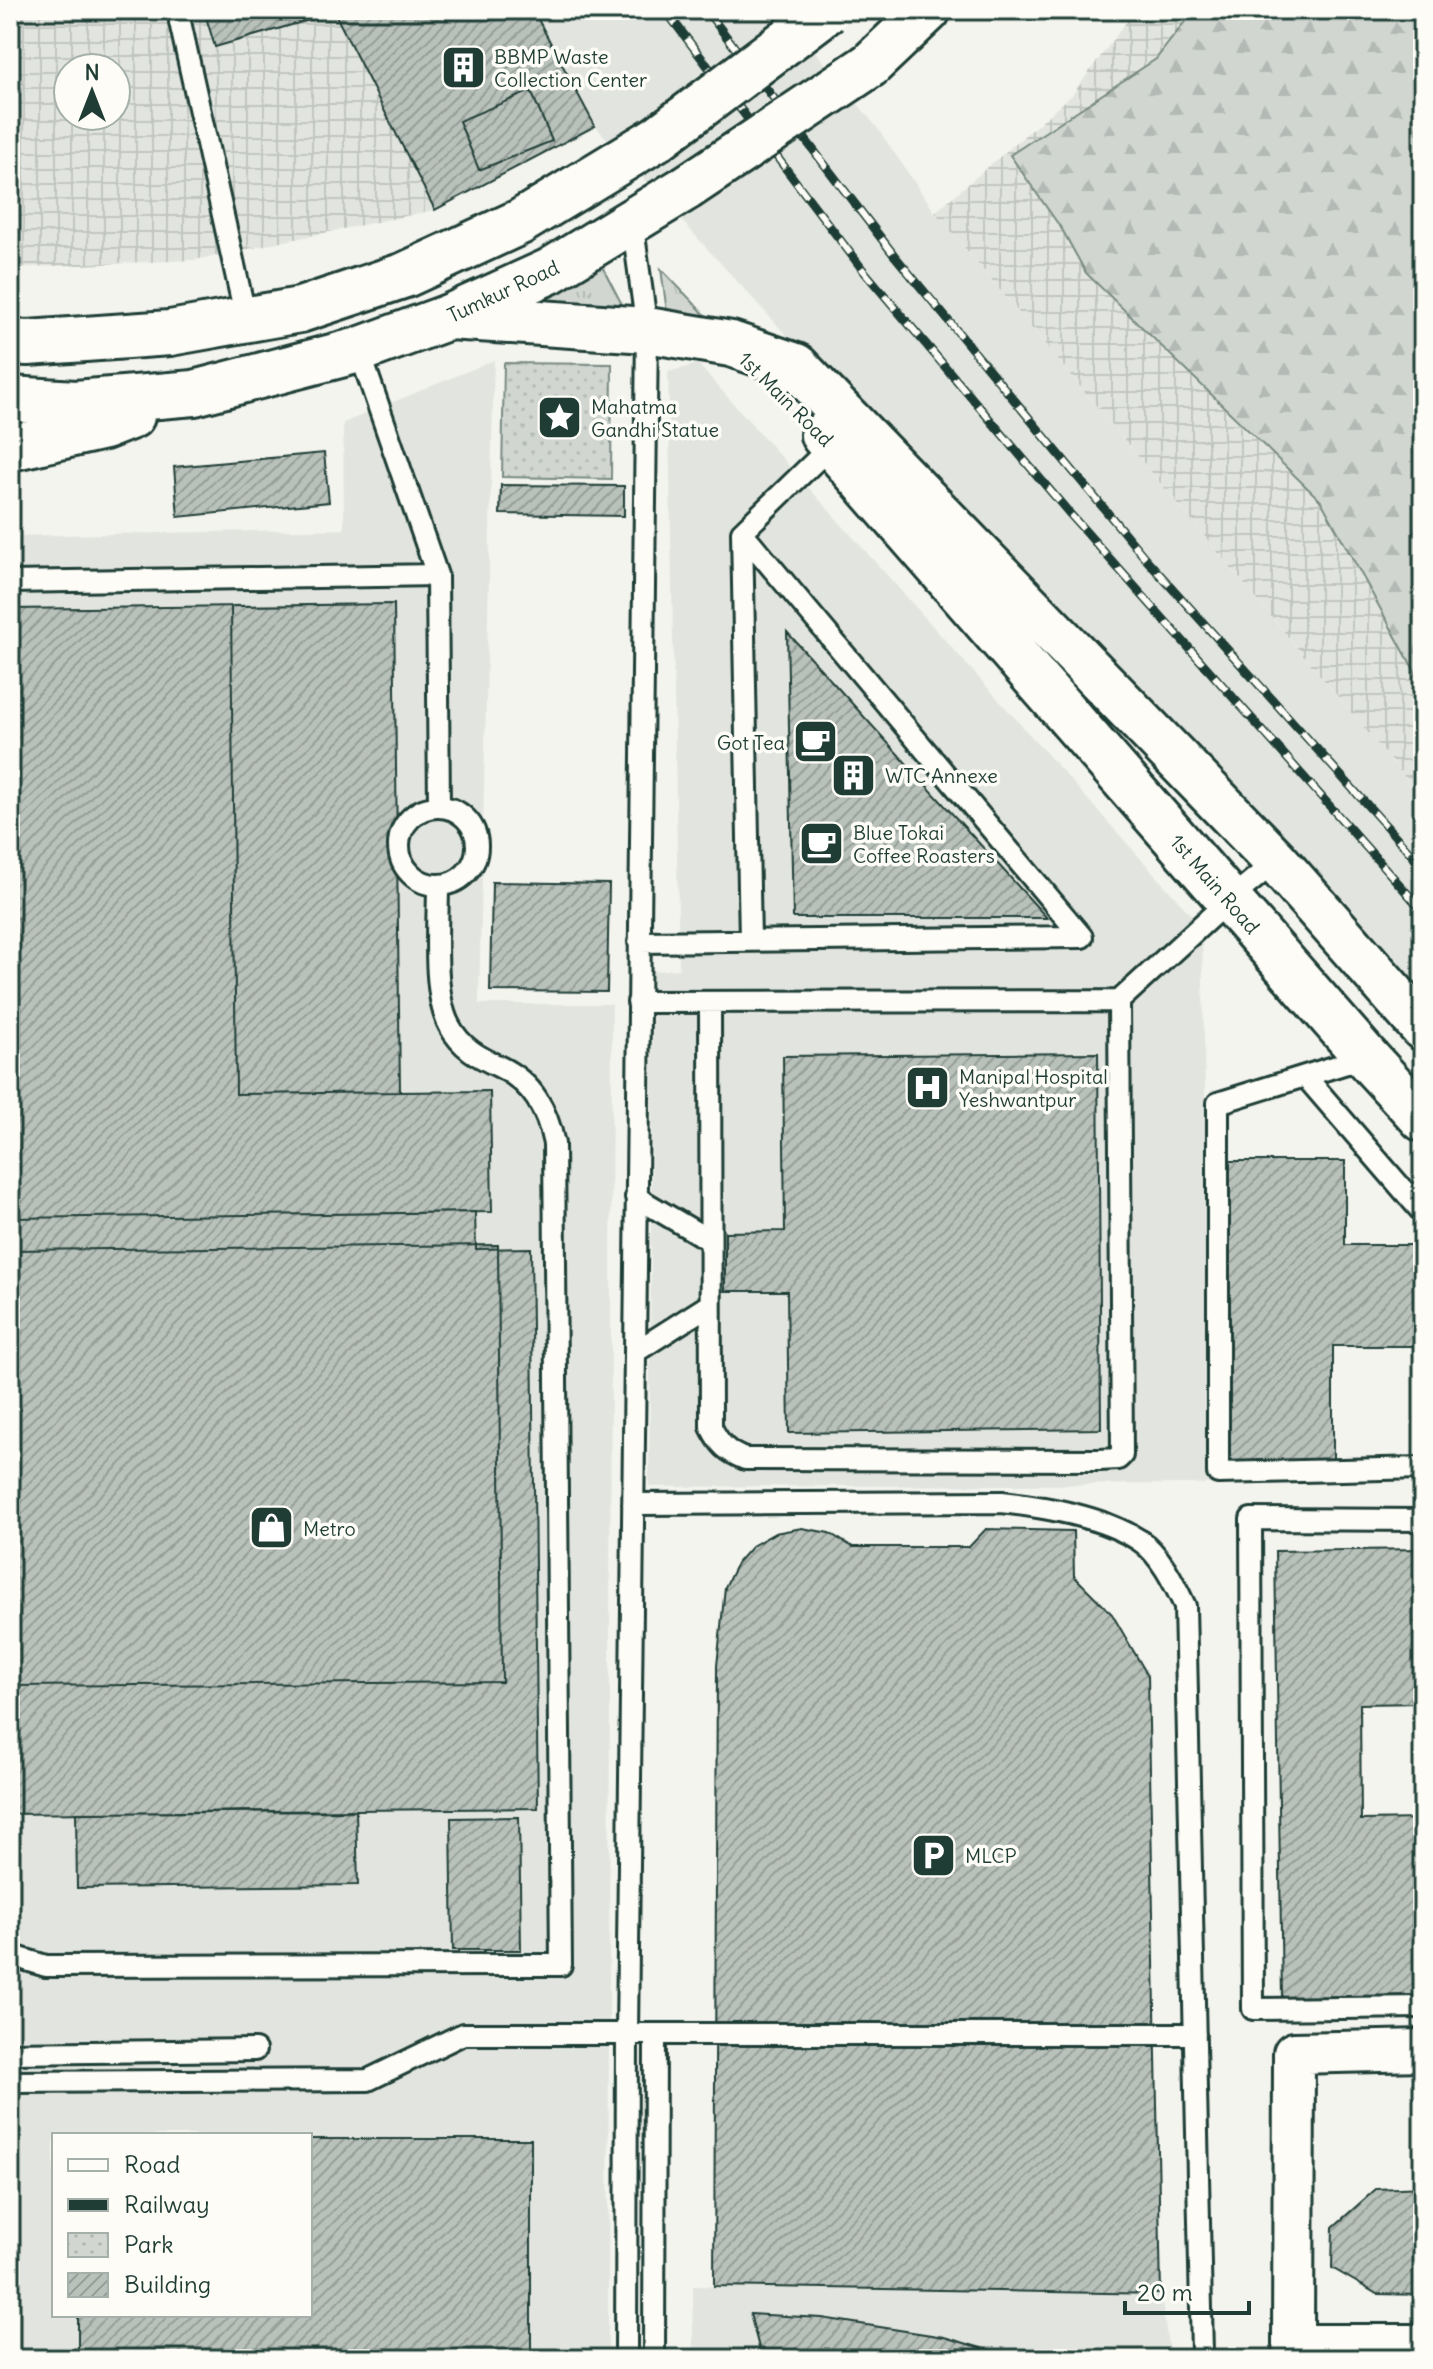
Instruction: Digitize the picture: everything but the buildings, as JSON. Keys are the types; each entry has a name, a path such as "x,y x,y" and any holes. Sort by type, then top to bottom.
{"main road":[{"path":"10,342 170,333 300,310 405,275 520,222 658,138 828,10"},
{"name":"Tumkur Road","path":"10,399 76,403 194,393 359,350 449,317 550,271 686,188 870,65 928,10"},
{"path":"449,317 647,330"},
{"name":"1st Main Road","path":"647,330 731,344 843,435 1276,861 1423,1028"},
{"path":"10,448 104,427 194,393"},
{"name":"1st Main Road","path":"843,435 1229,900 1423,1119"}],"street":[{"path":"1423,2050 1294,2053 1293,2345 1423,2345"}],"lane":[{"path":"180,22 246,319"},
{"path":"626,2359 647,330 632,220"},
{"path":"359,350 437,575 439,807"},
{"path":"750,940 742,532 843,435"},
{"path":"639,942 1082,937 742,532"},
{"path":"10,582 437,575"},
{"path":"439,807 449,808 464,816 474,828 478,844 475,860 467,874 453,883 438,885 422,882 409,873 401,861 399,847 401,833 408,820 420,811 439,807"},
{"path":"638,1002 1119,1001 1276,861"},
{"path":"10,1955 46,1966 561,1965 554,1144 550,1124 531,1089 517,1077 469,1050 449,1026 440,996 438,885"},
{"path":"710,1002 711,1427 727,1452 745,1459 1118,1459 1122,1455 1119,1001"},
{"path":"1366,1057 1218,1103 1218,1473 1423,1468"},
{"path":"1305,1076 1423,1213"},
{"path":"636,1197 709,1240"},
{"path":"635,1352 709,1305"},
{"path":"633,1504 1002,1502 1053,1508 1141,1541 1169,1573 1185,1606 1202,2353 1207,2359"},
{"path":"1423,1520 1251,1519 1253,2009 1423,2007"},
{"path":"10,2082 368,2080 463,2034 1195,2034"},
{"path":"654,2359 655,2034"},
{"path":"10,2044 255,2045 10,2053"}],"shaded area":[{"path":"10,10 333,10 435,210 195,260 10,268"},
{"path":"533,10 781,10 876,126 935,212 1423,799 1423,1045 915,476 595,126"},
{"path":"1135,10 1423,10 1423,799 935,212 1072,95"},
{"path":"494,360 479,1004 612,1004 608,2359 10,2359 10,536 344,529 343,423"},
{"name":"Manipal Hospital Yeshwantpur","path":"698,364 1202,927 1212,1484 649,1487 653,971 679,969 668,372"},
{"path":"693,2286 1161,2294 1170,2359 693,2359"}],"green space":[{"path":"1194,10 1423,10 1423,686 1321,501 1086,273 1063,231 1010,155 1156,59"},
{"path":"601,264 628,316 531,308"},
{"path":"661,269 717,327 668,319"},
{"path":"504,363 612,364 611,479 502,477"}],"railway":[{"path":"665,10 863,270 1070,514 1423,911"},
{"path":"706,10 894,255 1145,558 1423,867"}],"place":[{"name":"BBMP Waste Collection Center","path":"463,68"},
{"name":"Mahatma Gandhi Statue","path":"560,418"},
{"name":"Got Tea","path":"816,742"},
{"name":"WTC Annexe","path":"854,775"},
{"name":"Blue Tokai Coffee Roasters","path":"822,844"},
{"name":"Manipal Hospital Yeshwantpur","path":"928,1088"},
{"name":"Metro","path":"272,1528"},
{"name":"MLCP","path":"934,1855"}]}
